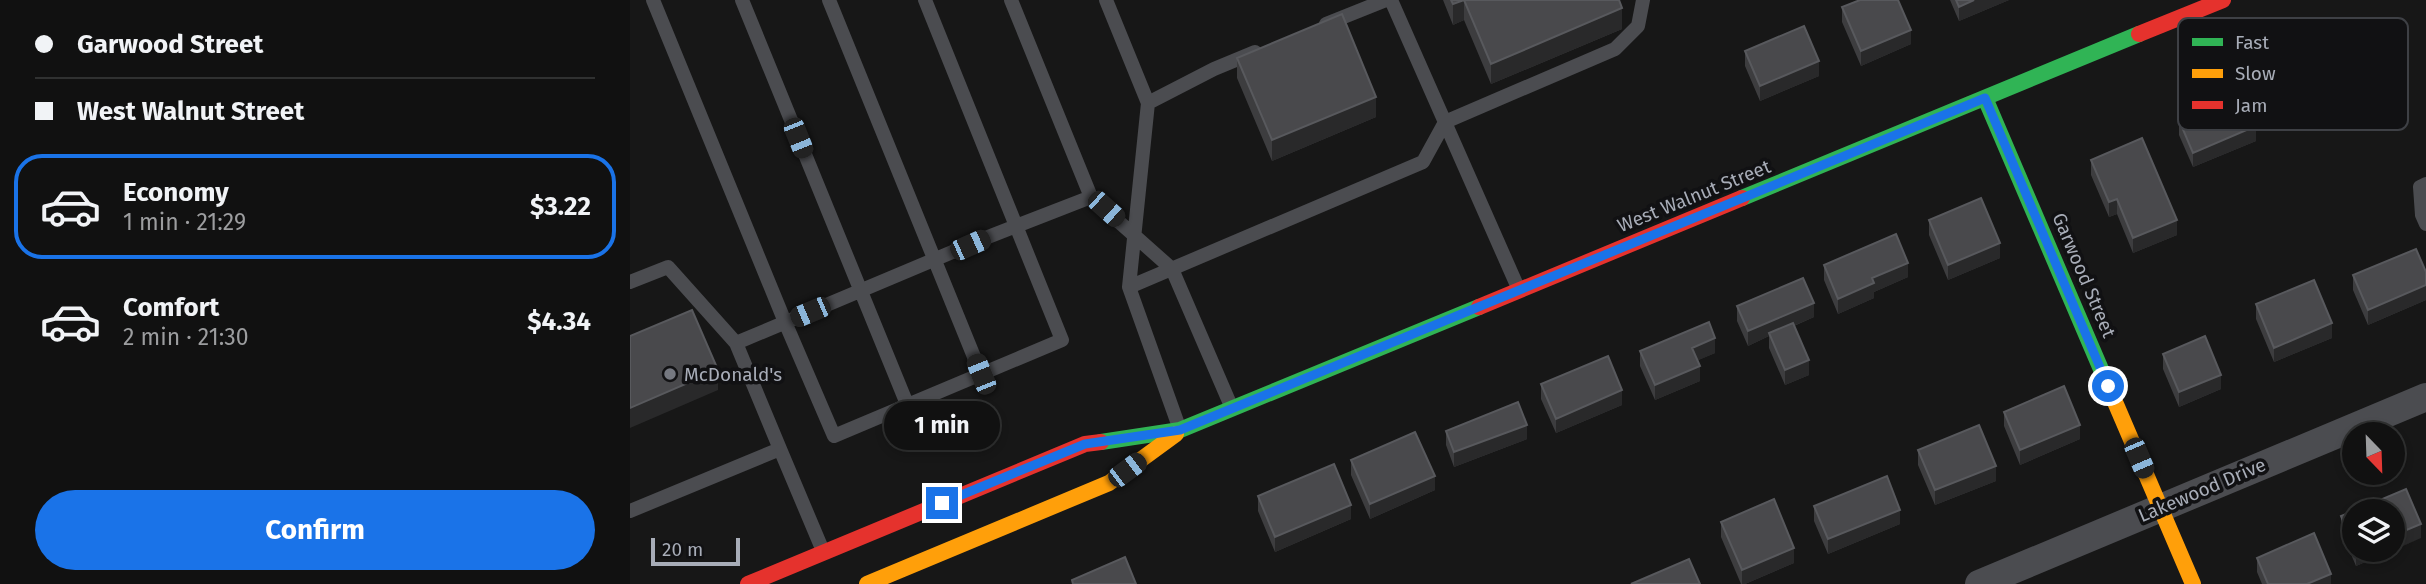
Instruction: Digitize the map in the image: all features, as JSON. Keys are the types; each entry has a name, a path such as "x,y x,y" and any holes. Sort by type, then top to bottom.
{"main road":[{"name":"West Walnut Street","path":"2179,18 2223,0"},
{"name":"West Walnut Street","path":"748,584 1085,444 1180,430 2178,19"},
{"name":"Garwood Street","path":"1985,98 2193,584"},
{"name":"West Walnut Street","path":"867,584 1109,483 1180,430"}],"street":[{"name":"Lakewood Drive","path":"1979,584 2426,397"}],"lane":[{"path":"653,0 834,436 1062,340 925,0"},
{"path":"742,0 907,404"},
{"path":"830,0 981,374"},
{"path":"1011,0 1091,197 1172,269 1233,409"},
{"path":"1106,0 1148,103 1129,287 1180,430"},
{"path":"1317,27 1389,0 1520,291"},
{"path":"1129,287 1423,162 1445,122 1615,49 1638,26 1643,0"},
{"path":"1148,103 1214,69 1271,46"},
{"path":"2426,184 2420,187 2422,215 2426,224"},
{"path":"736,343 1091,197"},
{"path":"630,282 668,267 736,343 824,553"},
{"path":"630,511 780,449"}],"building":[{"path":"1464,0 1619,0 1622,8 1491,64"},
{"path":"1860,0 1898,0 1911,30 1861,51 1842,7"},
{"path":"1956,0 1974,0 1959,7"},
{"path":"1342,14 1376,97 1272,140 1237,58"},
{"path":"1804,26 1819,61 1760,86 1745,51"},
{"path":"2183,130 2247,130 2193,153"},
{"path":"2142,138 2177,220 2133,238 2117,199 2109,202 2091,160"},
{"path":"1981,198 2000,243 1948,265 1929,220"},
{"path":"1896,234 1908,263 1872,278 1874,283 1838,299 1824,265"},
{"path":"2416,249 2426,272 2426,285 2368,310 2353,275"},
{"path":"1803,278 1814,303 1748,331 1737,306"},
{"path":"2314,280 2332,323 2274,348 2256,304"},
{"name":"McDonald's","path":"692,310 718,370 630,408 630,336"},
{"path":"1709,322 1715,338 1692,348 1700,366 1655,385 1640,351"},
{"path":"1793,323 1809,360 1785,370 1769,333"},
{"path":"2205,336 2221,375 2179,392 2163,354"},
{"path":"1608,356 1622,390 1556,419 1541,384"},
{"path":"2064,386 2080,425 2020,450 2004,412"},
{"path":"1518,402 1527,425 1454,452 1446,431"},
{"path":"1979,425 1996,466 1935,490 1918,450"},
{"path":"1415,432 1435,476 1370,504 1351,460"},
{"path":"1334,464 1351,505 1275,537 1258,496"},
{"path":"1887,476 1900,510 1828,539 1814,506"},
{"path":"2406,489 2421,524 2405,531 2405,499 2382,499"},
{"path":"1774,499 1794,548 1742,570 1721,522"},
{"path":"2314,533 2331,574 2307,584 2268,584 2257,558"},
{"path":"1125,557 1136,584 1073,584 1072,580"},
{"path":"1689,559 1700,584 1631,584"}],"traffic: fast":[{"path":"1742,198 2139,34"},
{"path":"1985,98 2103,374"},
{"path":"1101,442 1180,430 1479,307"}],"traffic: slow":[{"path":"2103,374 2193,584"},
{"path":"867,584 1109,483 1176,434"}],"traffic: jam":[{"path":"2179,18 2223,0"},
{"path":"2139,34 2178,18"},
{"path":"1479,307 1742,198"},
{"path":"748,584 1085,444 1101,442"}],"place":[{"name":"McDonald's","path":"670,374"}],"route":[{"path":"942,503 1085,444 1180,430 1985,98 2108,386"}]}
